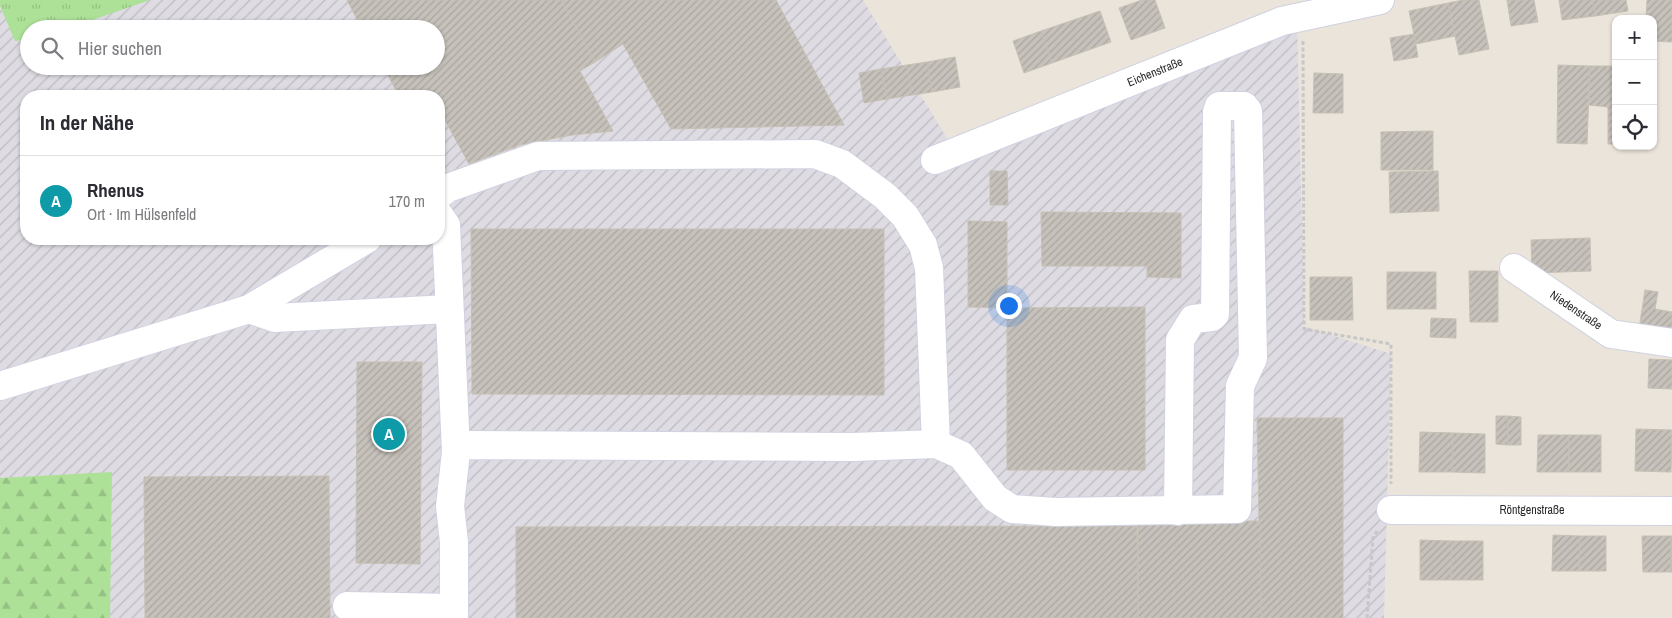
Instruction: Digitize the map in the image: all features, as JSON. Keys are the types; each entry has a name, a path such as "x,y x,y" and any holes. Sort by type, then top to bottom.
{"street":[{"name":"Eichenstraße","path":"935,160 1285,18 1380,0"},
{"path":"456,452 463,446 853,448 936,444 961,455 995,498 1012,509 1056,512 1178,511 1237,509 1240,386 1253,358 1248,111 1244,106 1219,106 1217,112 1215,314 1212,317 1193,319 1180,340 1178,511"},
{"path":"445,190 538,156 815,154 842,164 885,196 905,216 923,245 929,268 936,444"},
{"path":"347,606 453,613 454,542 450,506 456,452 445,224"},
{"path":"0,386 248,309 357,245"},
{"name":"Niedenstraße","path":"1514,268 1611,334 1672,343"},
{"path":"248,309 275,318 449,308"},
{"name":"Röntgenstraße","path":"1391,510 1672,511"}],"path":[{"path":"1285,18 1304,329 1391,344 1391,510 1373,538 1367,618"}],"shaded area":[{"path":"0,0 863,0 951,145 1297,20 1303,326 1391,354 1384,618 0,618"}],"green space":[{"path":"0,0 150,0 92,20 20,20 20,40 15,41 0,6"},
{"path":"112,472 110,618 0,618 0,478"}],"building":[{"path":"347,0 561,0 595,62 580,71 613,131 572,135 520,145 469,164 445,120 445,90 396,90 388,75 445,75 445,20 357,20"},
{"path":"561,0 776,0 844,125 671,129 623,44 595,62"},
{"path":"1142,0 1155,0 1165,28 1131,40 1119,8"},
{"path":"1463,0 1479,0 1489,49 1459,55 1448,3"},
{"path":"1507,0 1534,0 1538,22 1511,26"},
{"path":"1559,0 1593,0 1595,16 1562,20"},
{"path":"1593,0 1626,0 1628,11 1595,16"},
{"path":"1647,0 1672,0 1672,42 1657,41 1657,15 1646,15"},
{"path":"1448,3 1455,36 1416,44 1409,11"},
{"path":"1100,11 1111,42 1052,63 1041,31"},
{"path":"1041,31 1052,63 1024,73 1013,41"},
{"path":"1414,34 1418,57 1394,61 1390,38"},
{"path":"955,57 960,87 932,92 927,62"},
{"path":"927,62 932,92 912,95 907,65"},
{"path":"907,65 912,95 887,99 881,69"},
{"path":"1558,65 1590,66 1587,144 1557,143"},
{"path":"1590,66 1612,66 1612,144 1608,144 1608,107 1589,105"},
{"path":"881,69 887,99 864,103 859,73"},
{"path":"1314,73 1343,74 1343,113 1313,113"},
{"path":"1433,131 1433,170 1381,170 1381,132"},
{"path":"990,171 1007,171 1008,205 990,205"},
{"path":"1438,171 1439,211 1390,213 1389,172"},
{"path":"1041,212 1181,213 1181,278 1147,277 1147,266 1042,266"},
{"path":"968,221 1007,222 1007,308 968,307"},
{"path":"471,229 884,229 884,395 472,394"},
{"path":"1590,238 1591,271 1532,273 1531,240"},
{"path":"1469,271 1498,271 1498,322 1470,322"},
{"path":"1387,272 1436,272 1436,309 1387,309"},
{"path":"1310,277 1352,277 1353,320 1310,320"},
{"path":"1645,290 1658,292 1655,309 1672,312 1672,334 1639,329"},
{"path":"1145,307 1145,470 1007,470 1007,308"},
{"path":"1431,318 1456,319 1456,338 1430,337"},
{"path":"1649,359 1672,360 1672,389 1648,388"},
{"path":"357,362 422,362 420,564 356,563"},
{"path":"1496,416 1508,416 1508,445 1496,444"},
{"path":"1508,416 1521,417 1521,445 1508,445"},
{"path":"1257,418 1343,418 1343,618 1261,618"},
{"path":"1636,429 1672,430 1671,472 1635,471"},
{"path":"1420,432 1453,433 1452,472 1419,472"},
{"path":"1453,433 1485,434 1485,473 1452,472"},
{"path":"1538,435 1569,435 1569,472 1537,472"},
{"path":"1569,435 1601,435 1601,472 1569,472"},
{"path":"329,476 330,618 145,618 144,477"},
{"path":"1260,521 1261,618 1138,618 1138,522"},
{"path":"1137,526 1138,618 516,618 516,527"},
{"path":"1553,535 1580,536 1579,571 1552,571"},
{"path":"1580,536 1606,536 1606,571 1579,571"},
{"path":"1642,536 1671,536 1671,572 1643,572"},
{"path":"1672,536 1672,572 1671,572"},
{"path":"1420,540 1452,541 1451,580 1420,580"},
{"path":"1452,541 1483,541 1483,580 1451,580"}],"place":[{"name":"Rhenus","path":"389,434"}]}
